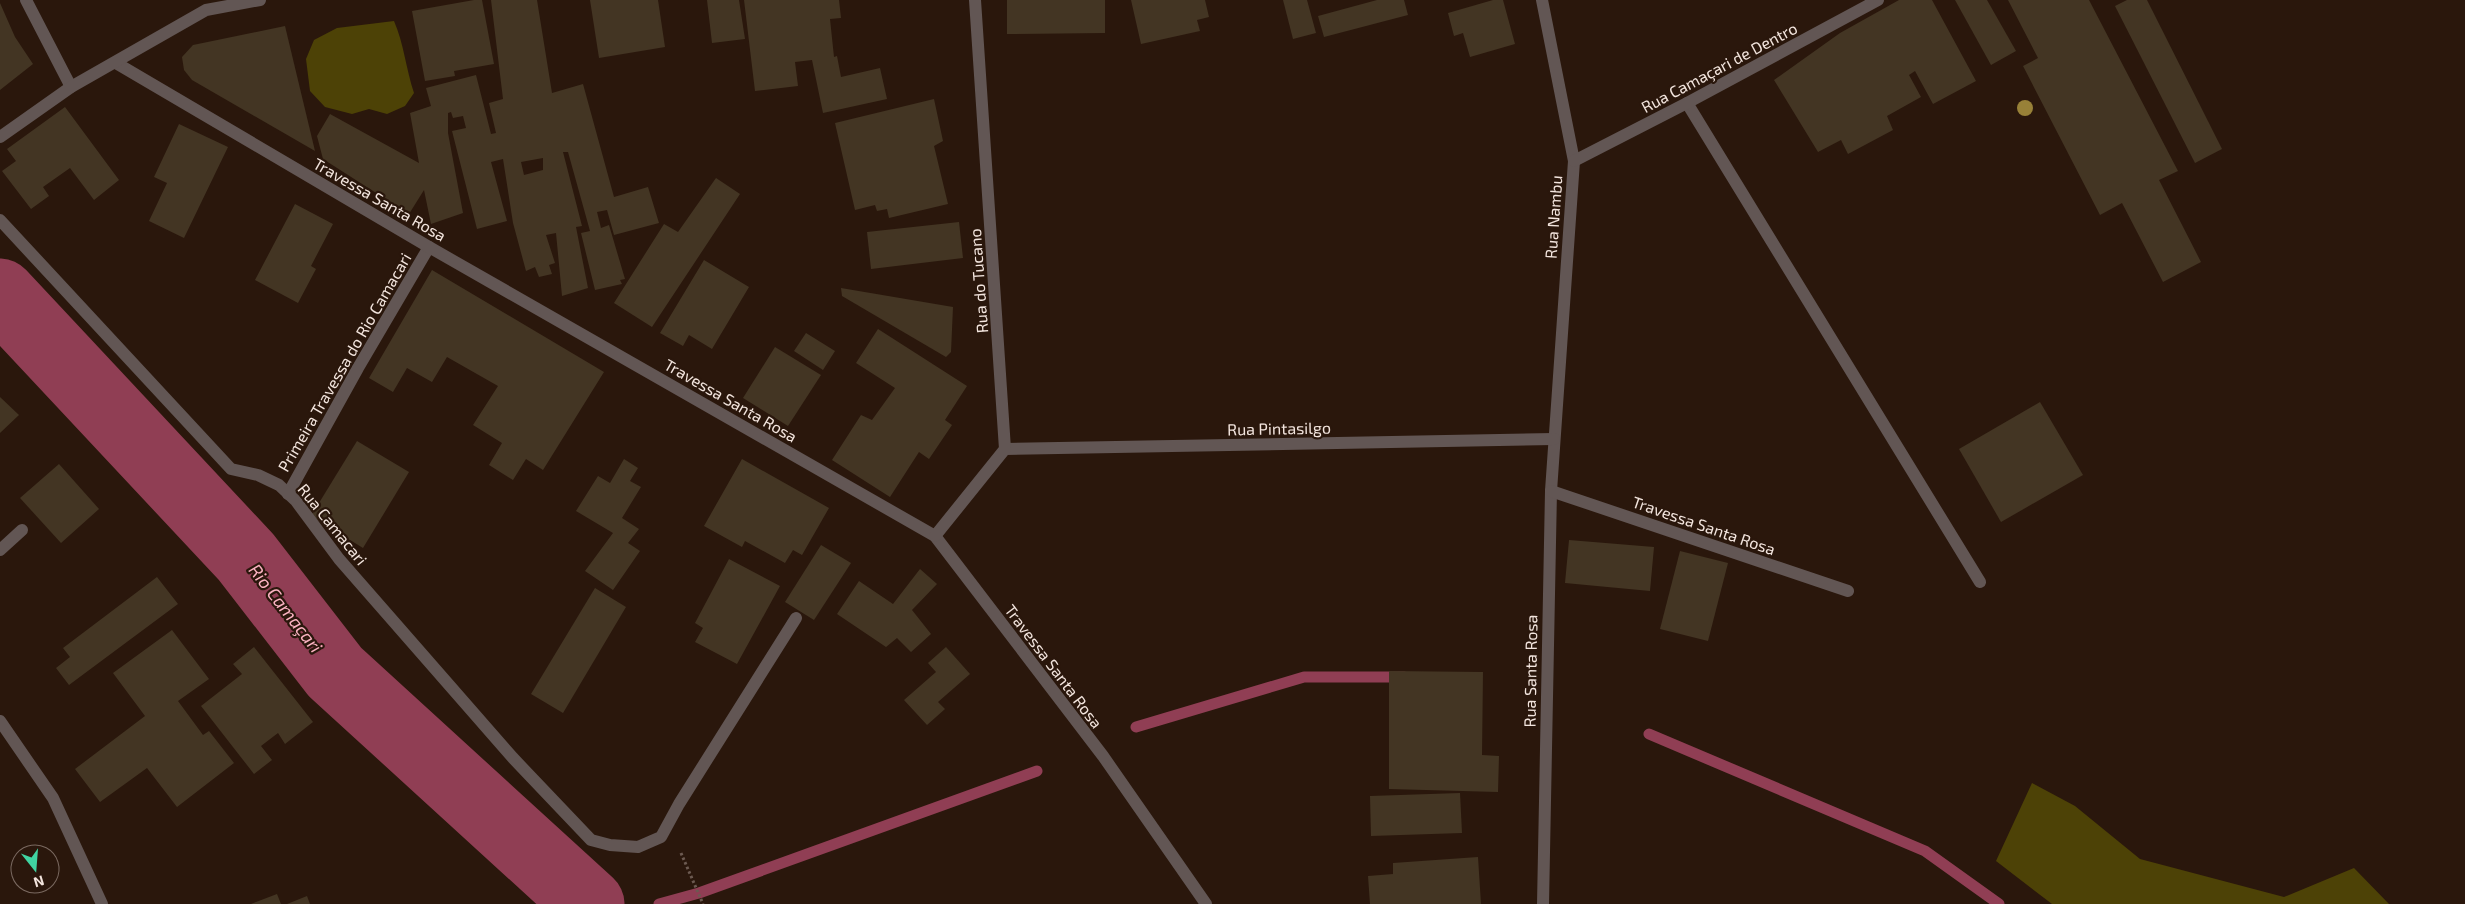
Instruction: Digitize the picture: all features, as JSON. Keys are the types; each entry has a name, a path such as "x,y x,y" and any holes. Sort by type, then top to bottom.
{"street":[{"path":"26,0 71,87"},
{"path":"0,137 71,87 116,63 203,5 260,0"},
{"name":"Rua do Tucano","path":"976,0 1005,449"},
{"name":"Rua Nambu","path":"1542,0 1574,161 1554,439"},
{"name":"Rua Camaçari de Dentro","path":"1574,161 1687,103 1878,0"},
{"name":"Travessa Santa Rosa","path":"116,63 429,247 935,536 1103,756 1206,904"},
{"path":"1687,103 1980,582"},
{"name":"Rua Camacari","path":"0,220 231,469 258,475 279,485 288,494 339,559 494,736 591,840 610,845 638,847 661,837"},
{"name":"Primeira Travessa do Rio Camacari","path":"288,494 358,368 429,247"},
{"name":"Rua Pintasilgo","path":"1005,449 1554,439"},
{"name":"Rua Santa Rosa","path":"1543,904 1550,491 1554,439"},
{"path":"935,536 1005,449"},
{"name":"Travessa Santa Rosa","path":"1550,491 1848,591"},
{"path":"0,550 22,530"},
{"path":"661,837 796,618"},
{"path":"0,721 53,798 102,904"}],"path":[{"path":"661,837 684,855 703,904"}],"shaded area":[{"path":"394,21 414,93 405,106 387,114 369,109 352,114 325,107 310,91 306,59 314,40 337,28"},
{"path":"2032,783 2075,806 2140,859 2284,897 2354,868 2389,904 2052,904 1996,861"}],"building":[{"path":"482,0 494,64 454,71 455,76 425,81 412,11"},
{"path":"491,0 537,0 552,93 583,84 614,197 648,187 659,223 614,235 607,210 597,212 601,228 609,225 625,279 620,280 622,284 595,290 581,233 590,231 568,152 563,152 582,226 576,227 588,288 562,296 556,233 546,235 555,263 549,265 552,274 539,277 535,267 526,271 513,223 503,159 491,162 507,221 477,229 452,131 466,128 463,116 453,118 451,112 448,113 448,133 463,213 431,224 424,190 409,214 323,159 317,136 330,114 419,163 410,113 431,106 426,88 476,75 491,134 496,133 489,103 503,99","holes":["543,158 543,170 524,175 521,162"]},
{"path":"590,0 658,0 665,47 599,58"},
{"path":"707,0 739,0 745,39 712,43"},
{"path":"744,0 839,0 841,18 830,19 834,57 837,56 841,77 880,68 887,99 823,113 812,60 795,62 798,86 755,91"},
{"path":"1007,0 1105,0 1105,33 1007,34"},
{"path":"1131,0 1205,0 1209,17 1197,20 1200,31 1141,44"},
{"path":"1283,0 1307,0 1316,33 1293,39"},
{"path":"1377,0 1404,0 1408,15 1324,37 1318,16"},
{"path":"1493,0 1503,0 1515,44 1470,57 1463,33 1454,36 1448,13"},
{"path":"1899,0 1932,0 1976,81 1933,104 1915,71 1909,75 1921,97 1887,116 1893,130 1848,154 1841,140 1818,152 1774,80 1840,33"},
{"path":"1955,0 1987,0 2016,51 1991,65"},
{"path":"2008,0 2089,0 2178,171 2159,180 2201,262 2163,282 2122,203 2100,215 2023,66 2038,58"},
{"path":"2127,0 2147,0 2222,149 2195,163 2115,6"},
{"path":"0,3 15,37 33,64 0,90"},
{"path":"285,26 315,151 192,80 184,70 182,57 193,45"},
{"path":"934,99 943,141 934,146 948,204 889,218 887,209 877,211 875,205 855,210 835,123"},
{"path":"65,107 119,180 94,200 70,168 43,187 49,196 31,209 2,171 16,161 7,149"},
{"path":"179,124 228,147 184,238 149,221 167,183 154,177"},
{"path":"716,178 740,194 652,327 614,303 664,224 678,232"},
{"path":"295,204 333,224 311,266 316,269 298,303 255,280"},
{"path":"959,222 963,258 871,269 867,232"},
{"path":"704,260 749,287 712,349 689,335 683,346 660,333"},
{"path":"432,270 604,372 543,470 526,459 513,480 489,465 502,443 473,425 498,386 447,357 432,382 407,368 393,392 369,378"},
{"path":"841,288 953,307 951,352 946,357 842,296"},
{"path":"878,329 967,386 945,420 952,425 929,459 919,452 890,497 832,460 861,415 872,420 895,388 856,363"},
{"path":"806,333 835,351 823,370 794,351"},
{"path":"775,347 821,375 788,426 743,398"},
{"path":"0,397 19,415 0,433"},
{"path":"2040,402 2083,475 2001,522 1959,449"},
{"path":"357,441 409,472 363,548 311,516"},
{"path":"624,459 638,468 630,481 641,487 622,518 639,529 628,543 640,551 613,590 585,571 613,533 576,511 598,476 610,483"},
{"path":"742,459 829,508 802,555 793,550 785,563 745,541 742,547 704,526"},
{"path":"59,464 99,509 61,543 20,498"},
{"path":"1569,540 1654,547 1650,591 1565,583"},
{"path":"821,545 851,563 814,620 785,602"},
{"path":"1680,551 1728,563 1708,641 1660,629"},
{"path":"729,559 780,586 737,664 695,642 703,628 695,623"},
{"path":"920,569 937,584 912,610 931,634 911,652 897,638 886,647 837,614 859,581 893,604"},
{"path":"157,577 178,604 69,685 56,668 70,657 63,648"},
{"path":"595,588 626,607 563,713 531,694"},
{"path":"172,630 209,679 178,701 203,735 209,731 234,763 177,807 147,768 100,802 75,769 145,716 113,673"},
{"path":"254,647 313,722 285,744 278,733 261,746 272,760 254,774 201,706 242,674 233,664"},
{"path":"946,647 970,674 938,702 945,709 927,725 904,700 936,672 928,663"},
{"path":"1389,671 1483,672 1482,755 1499,756 1498,792 1389,789"},
{"path":"1460,793 1462,833 1371,836 1370,796"},
{"path":"1478,857 1481,904 1370,904 1368,876 1393,874 1393,863"},
{"path":"277,894 281,904 251,904"},
{"path":"307,896 310,904 287,904"}],"waterway":[{"name":"Rio Camaçari","path":"0,294 246,557 335,672 589,904"},
{"path":"1136,727 1304,677 1404,677"},
{"path":"1649,734 1925,851 1999,904"},
{"path":"659,904 699,893 1037,771"}]}
